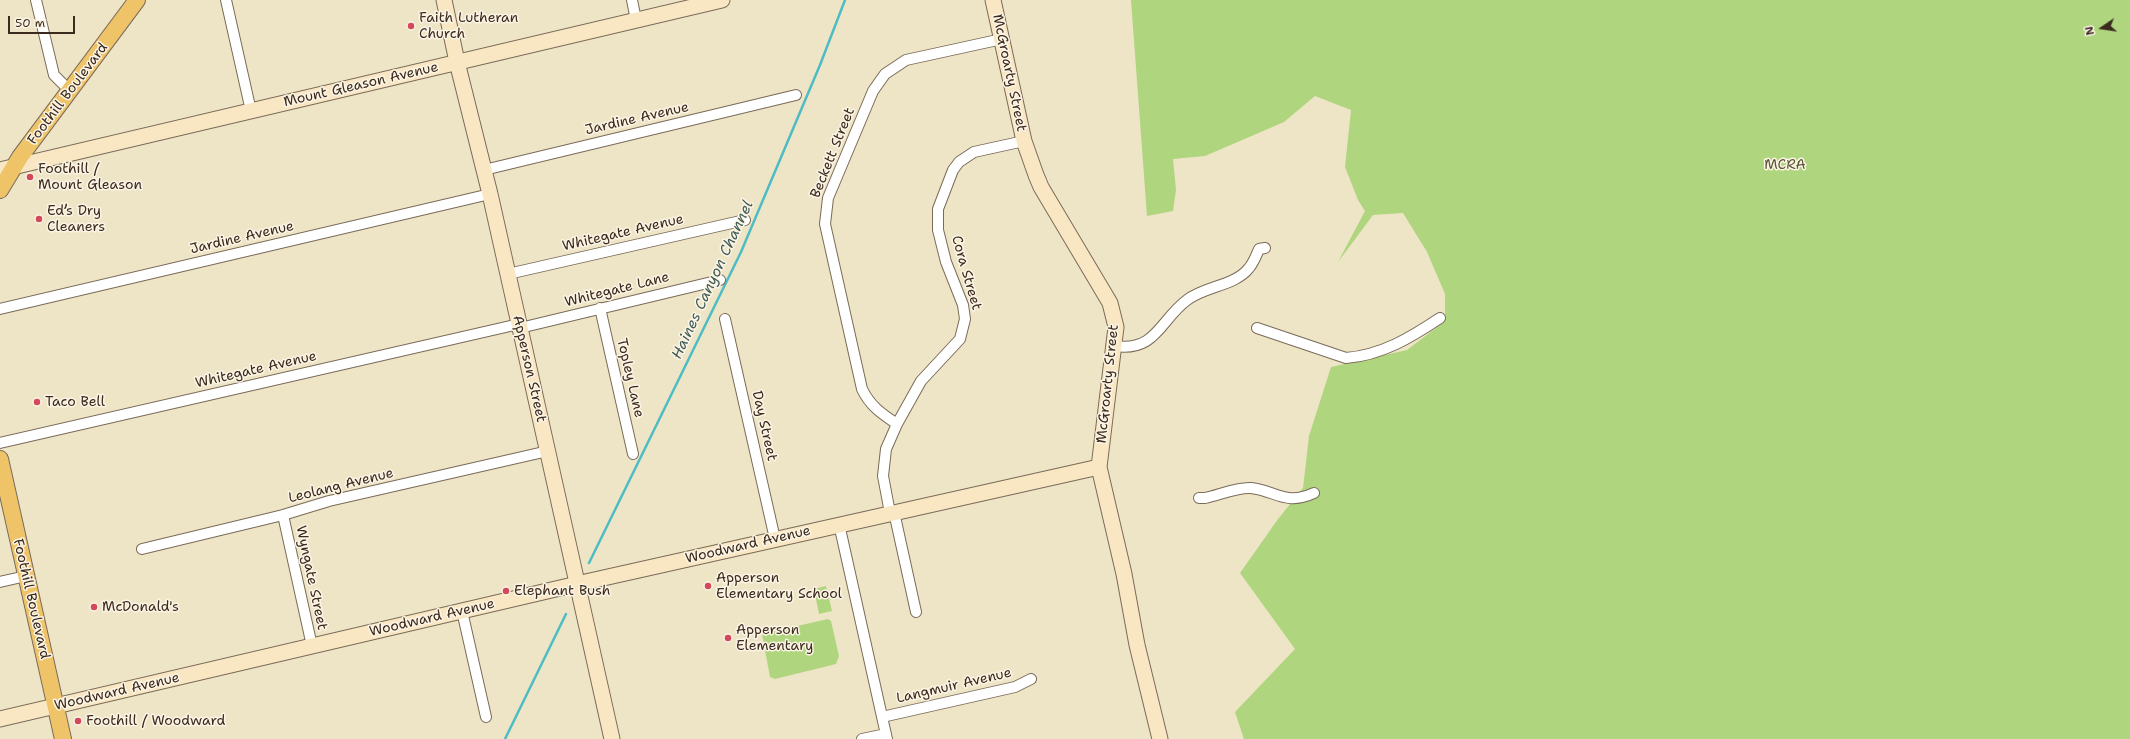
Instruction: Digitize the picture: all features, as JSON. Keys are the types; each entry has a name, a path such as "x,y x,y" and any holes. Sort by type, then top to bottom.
{"main road":[{"name":"Foothill Boulevard","path":"0,190 7,169 137,0"},
{"name":"Foothill Boulevard","path":"0,459 3,490 26,576 63,739"}],"street":[{"path":"36,0 54,75 69,90"},
{"path":"226,0 251,111"},
{"name":"Apperson Street","path":"444,0 457,62 490,194 612,739"},
{"path":"632,0 636,20"},
{"name":"Mount Gleason Avenue","path":"7,169 722,0"},
{"name":"McGroarty Street","path":"993,0 1024,141 1041,186 1110,303 1116,324 1115,346 1099,467 1124,574 1137,645 1160,739"},
{"name":"Beckett Street","path":"897,424 876,409 868,401 862,390 825,224 828,198 873,91 885,74 906,60 1002,39"},
{"name":"Jardine Avenue","path":"484,170 796,95"},
{"name":"Cora Street","path":"916,612 892,513 883,484 883,466 886,449 897,424 921,381 958,342 964,327 965,320 963,305 946,262 937,219 938,209 953,170 959,162 974,152 1024,141"},
{"name":"Jardine Avenue","path":"0,309 490,194"},
{"name":"Whitegate Avenue","path":"508,274 745,220"},
{"path":"1115,346 1127,348 1145,342 1162,328 1188,300 1243,274 1254,262 1259,249 1265,248"},
{"name":"Whitegate Lane","path":"519,326 720,280"},
{"name":"Topley Lane","path":"600,308 633,454"},
{"path":"1257,328 1346,358 1360,357 1387,349 1405,341 1440,318"},
{"name":"Day Street","path":"725,319 775,539"},
{"name":"Whitegate Avenue","path":"0,443 519,326"},
{"name":"Leolang Avenue","path":"142,549 284,515 330,501 548,451"},
{"name":"Woodward Avenue","path":"0,719 577,584 839,524 1099,467"},
{"path":"1199,498 1249,488 1283,498 1302,499 1314,493"},
{"name":"Wyngate Street","path":"284,515 312,646"},
{"path":"839,524 887,736 862,739"},
{"path":"0,582 26,576"},
{"path":"462,611 486,717"},
{"name":"Langmuir Avenue","path":"882,717 1015,687 1031,679"}],"green space":[{"name":"MCRA","path":"1131,0 2130,0 2130,739 1244,739 1235,712 1295,649 1240,573 1278,519 1303,488 1309,436 1331,367 1407,350 1445,321 1445,294 1427,252 1403,213 1373,215 1338,262 1365,211 1358,200 1345,167 1351,110 1315,96 1284,122 1205,156 1173,159 1176,190 1173,211 1147,216"},
{"path":"826,586 832,611 819,614 814,589"},
{"path":"828,619 831,621 839,656 836,664 775,679 770,677 762,634"}],"waterway":[{"name":"Haines Canyon Channel","path":"589,563 741,252 820,65 845,0"},
{"name":"Haines Canyon Channel","path":"505,739 566,614"}],"place":[{"name":"Faith Lutheran Church","path":"411,26"},
{"name":"Foothill / Mount Gleason","path":"30,177"},
{"name":"Ed’s Dry Cleaners","path":"39,219"},
{"name":"Taco Bell","path":"37,402"},
{"name":"Apperson Elementary School","path":"708,586"},
{"name":"Elephant Bush","path":"506,591"},
{"name":"McDonald's","path":"94,607"},
{"name":"Apperson Elementary","path":"728,638"},
{"name":"Foothill / Woodward","path":"78,721"}]}
